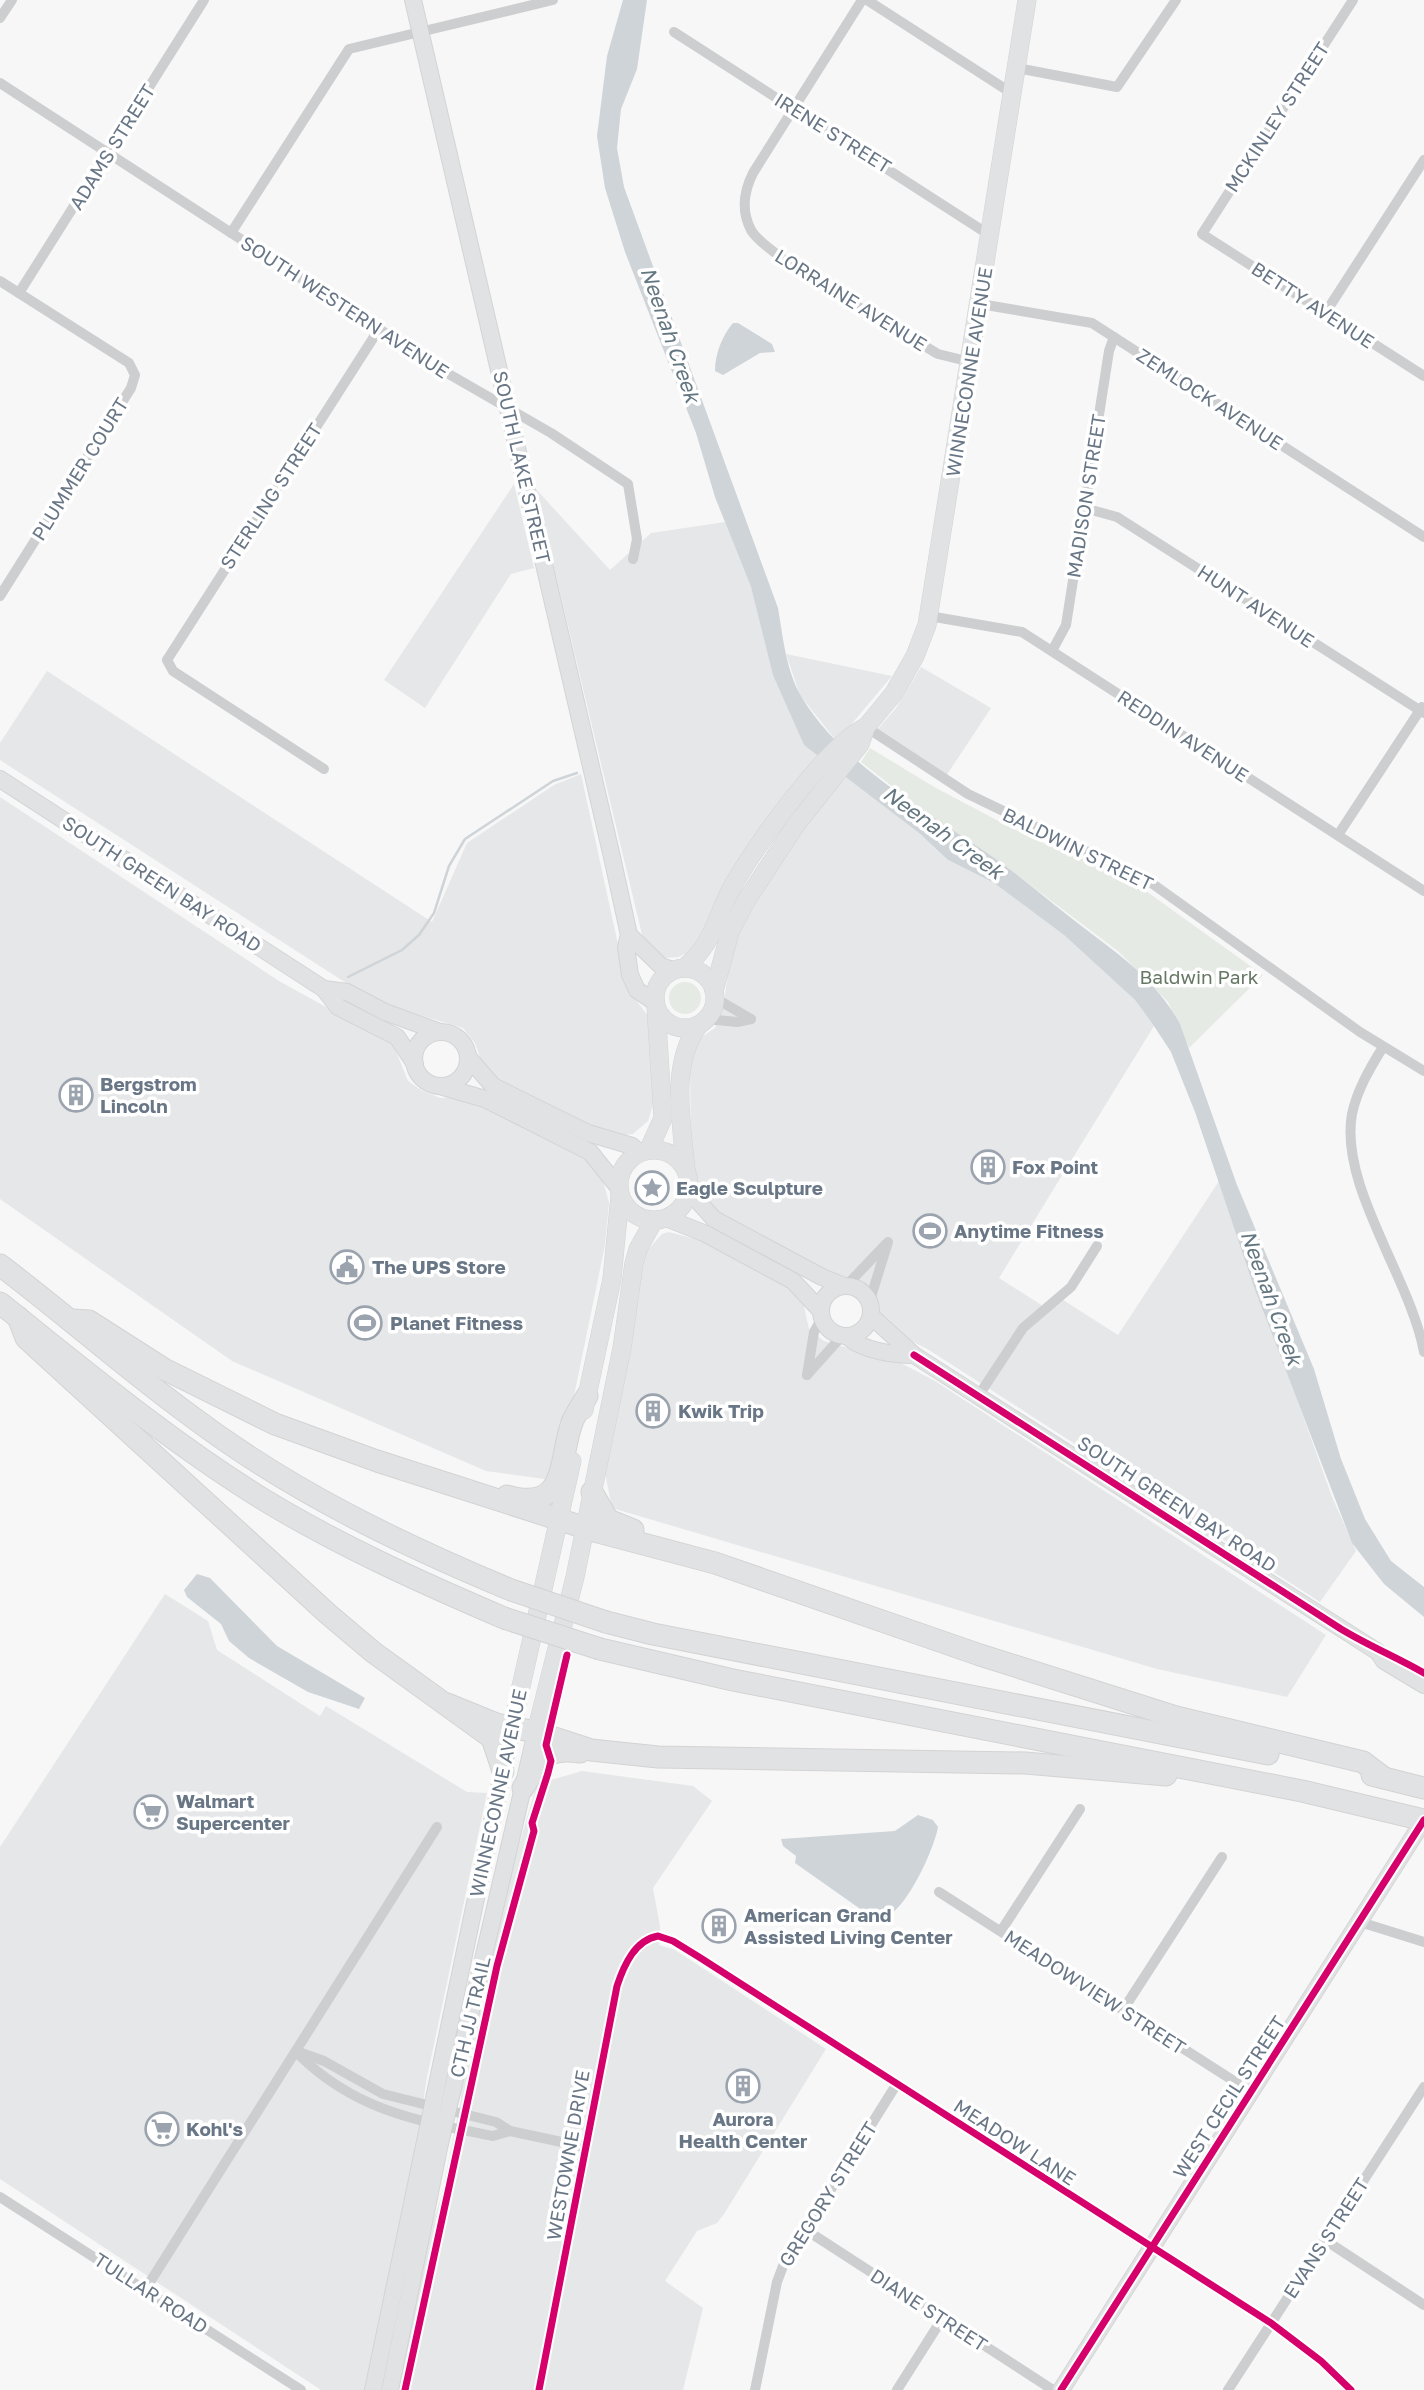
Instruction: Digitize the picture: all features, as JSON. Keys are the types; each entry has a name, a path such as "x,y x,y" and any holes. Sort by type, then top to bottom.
{"highway":[{"path":"0,1265 192,1417 263,1466 353,1519 420,1553 511,1590 606,1622 653,1634 1418,1786"},
{"path":"0,1303 165,1430 260,1497 406,1576 504,1618 600,1649 733,1680 1260,1783 1424,1820"},
{"path":"18,1317 26,1338 328,1614 391,1666 492,1738 503,1771"},
{"path":"72,1320 89,1321 163,1369 275,1424 377,1461 478,1491 559,1520 715,1563 980,1655 1176,1717 1363,1762 1384,1778"},
{"path":"478,1491 518,1499 531,1498 550,1491 560,1477 573,1421 587,1396"},
{"path":"592,1492 605,1517 617,1526 697,1549 715,1563"},
{"path":"447,1704 496,1724 536,1732 591,1750 683,1759 1059,1765 1163,1775 1245,1788 1260,1783"},
{"path":"523,1788 548,1754 564,1750 591,1750"}],"main road":[{"name":"SOUTH LAKE STREET","path":"413,0 629,935 627,958 635,988 656,1005"},
{"name":"WINNECONNE AVENUE","path":"673,968 705,949 730,891 746,865 866,727 905,675 915,656 929,616 1027,0"},
{"name":"WINNECONNE AVENUE","path":"715,994 730,932 746,901 832,767"},
{"name":"SOUTH GREEN BAY ROAD","path":"0,779 324,989 338,1007 397,1037 415,1064"},
{"path":"629,935 673,968"},
{"path":"627,958 703,974 715,994 703,1022 685,1044 681,1071 689,1191 714,1219 822,1277 859,1289 871,1308 865,1328 845,1336 830,1331 821,1315 793,1280 706,1234 633,1214 590,1152 485,1099 426,1082 415,1064 414,1055 423,1039 440,1032 457,1038 468,1057 493,1086 589,1133 644,1151 670,1154 686,1171"},
{"path":"620,1192 624,1167 644,1151 663,1118 656,1005 660,982 673,968"},
{"name":"SOUTH GREEN BAY ROAD","path":"324,989 347,992 385,1012 440,1032"},
{"path":"656,1005 672,1025 689,1028 703,1022"},
{"path":"440,1086 449,1084 463,1074 468,1057"},
{"path":"660,1220 683,1203 689,1191"},
{"name":"WINNECONNE AVENUE","path":"390,2390 503,1771 612,1279 620,1192"},
{"name":"WINNECONNE AVENUE","path":"373,2390 438,2116 523,1788 585,1527 622,1348 634,1264 638,1249 660,1220"},
{"path":"821,1315 829,1292 845,1285"},
{"name":"SOUTH GREEN BAY ROAD","path":"871,1308 914,1355 1424,1685"},
{"name":"SOUTH GREEN BAY ROAD","path":"845,1336 855,1342 898,1355 914,1355"},
{"name":"SOUTH GREEN BAY ROAD","path":"1381,1657 1389,1653 1424,1674"},
{"path":"1381,1657 1397,1676 1424,1694"},
{"name":"WEST CECIL STREET","path":"1061,2390 1424,1820"}],"street":[{"path":"0,18 12,0"},
{"name":"ADAMS STREET","path":"19,293 204,0"},
{"path":"499,13 501,0"},
{"path":"231,233 344,53 420,31 554,0"},
{"path":"865,0 1013,94"},
{"name":"LORRAINE AVENUE","path":"865,0 748,184 747,218 757,239 765,247 938,354 971,362"},
{"path":"1017,68 1117,87 1176,0"},
{"name":"MCKINLEY STREET","path":"1202,234 1353,0"},
{"name":"IRENE STREET","path":"674,32 991,236"},
{"name":"SOUTH WESTERN AVENUE","path":"0,83 379,329 551,433 628,484 637,539 634,559"},
{"path":"1326,312 1424,160"},
{"name":"BETTY AVENUE","path":"1202,234 1424,376"},
{"name":"PLUMMER COURT","path":"0,281 129,363 135,380 0,596"},
{"name":"ZEMLOCK AVENUE","path":"980,304 1086,321 1424,537"},
{"name":"STERLING STREET","path":"324,768 167,665 169,654 379,329"},
{"name":"MADISON STREET","path":"1052,651 1066,625 1109,351 1114,337"},
{"name":"HUNT AVENUE","path":"1084,508 1117,517 1423,710"},
{"name":"REDDIN AVENUE","path":"929,616 1017,630 1424,891"},
{"path":"1338,835 1423,710"},
{"name":"BALDWIN STREET","path":"866,727 968,794 1150,882 1384,1047 1424,1071"},
{"path":"703,1022 737,1022 751,1019 715,994"},
{"path":"1384,1047 1356,1098 1350,1135 1353,1159 1378,1228 1409,1299 1424,1352"},
{"path":"845,1285 888,1242 871,1308"},
{"path":"979,1395 1023,1328 1071,1287 1097,1246"},
{"path":"821,1315 814,1332 807,1375 845,1336"},
{"path":"1001,1931 1080,1809"},
{"path":"145,2290 437,1827"},
{"path":"1124,2010 1223,1857"},
{"name":"MEADOWVIEW STREET","path":"939,1892 1251,2092"},
{"path":"1360,1922 1424,1942"},
{"name":"MEADOW LANE","path":"652,1937 673,1941 1271,2323 1321,2361 1351,2390"},
{"name":"WESTOWNE DRIVE","path":"538,2390 622,1970 635,1950 652,1937"},
{"path":"296,2051 324,2061 383,2094 438,2116 493,2136 510,2131"},
{"name":"GREGORY STREET","path":"755,2390 776,2283 896,2085"},
{"name":"EVANS STREET","path":"1228,2390 1424,2087"},
{"path":"438,2116 496,2122 510,2131 586,2147"},
{"name":"TULLAR ROAD","path":"0,2197 301,2390"},
{"name":"DIANE STREET","path":"806,2230 1053,2390"},
{"path":"1325,2240 1424,2305"},
{"path":"897,2390 942,2319"}],"shaded area":[{"path":"514,484 534,568 511,574 425,708 384,680"},
{"path":"535,488 610,570 651,533 725,522 751,587 790,712 804,745 819,755 689,952 678,957 664,958 644,943"},
{"path":"786,654 892,676 839,739 834,738 800,695"},
{"path":"921,667 991,708 946,776 877,730 896,708"},
{"path":"47,671 432,922 467,843 554,785 581,774 624,972 630,992 648,1016 655,1099 648,1121 633,1134 623,1135 594,1127 496,1078 481,1060 475,1043 463,1028 396,1008 357,990 0,760 0,743"},
{"path":"847,777 919,833 948,860 994,883 1064,935 1135,1000 1154,1026 999,1278 1046,1308 1060,1298 1118,1335 1219,1181 1332,1497 1356,1551 1320,1602 929,1350 900,1335 878,1312 876,1302 860,1283 815,1268 711,1208 701,1196 696,1186 691,1146 690,1065 693,1050 700,1038 715,1028 723,1008 732,947 742,919 779,860 838,782"},
{"path":"0,797 279,981 393,1044 408,1081 421,1090 440,1098 455,1097 475,1103 582,1153 601,1173 609,1203 605,1245 560,1464 552,1480 486,1471 232,1361 0,1199"},
{"path":"669,1232 713,1244 786,1284 803,1302 809,1329 824,1341 901,1363 935,1381 1326,1635 1287,1697 1157,1669 612,1508 604,1468 645,1253 662,1234"},
{"path":"165,1594 208,1621 217,1650 320,1716 326,1706 467,1792 487,1793 426,2082 418,2146 367,2390 321,2390 0,2179 0,1847"},
{"path":"582,1771 693,1786 712,1801 653,1888 660,1926 659,1945 675,1950 826,2049 724,2214 717,2223 697,2231 665,2281 703,2308 683,2390 395,2390 425,2244 441,2198 461,2099 459,2089 495,1926 537,1784"}],"green space":[{"name":"Baldwin Park","path":"870,748 936,788 1031,838 1125,876 1263,975 1189,1048 1168,1002 1119,952 1004,865 939,823 861,762"},
{"path":"685,982 696,987 701,998 696,1009 685,1014 674,1009 669,998 674,987"},
{"path":"653,1170 665,1175 670,1187 665,1199 653,1204 641,1199 636,1187 641,1175"}],"water":[{"name":"Neenah Creek","path":"623,0 647,0 637,69 621,109 617,148 624,187 778,608 786,653 796,686 819,722 866,768 1004,865 1118,954 1152,985 1171,1010 1180,1024 1237,1185 1314,1369 1341,1459 1365,1519 1391,1561 1424,1587 1424,1617 1384,1584 1352,1543 1254,1287 1195,1112 1171,1052 1154,1026 1135,1000 1064,935 994,883 948,860 919,833 804,745 773,675 751,587 715,497 696,433 625,252 605,188 597,136 607,56"},
{"path":"733,323 738,323 772,344 775,352 760,353 723,375 715,371 716,358 722,339"},
{"path":"197,1574 210,1578 277,1646 365,1698 359,1709 308,1692 249,1658 229,1641 221,1624 187,1597 184,1590"},
{"path":"918,1815 933,1820 938,1827 935,1837 911,1891 886,1917 866,1913 795,1863 796,1856 783,1846 781,1839 895,1831"}],"waterway":[{"path":"348,977 402,950 419,935 434,913 449,866 465,839 553,781 577,773"}],"cycle path":[{"path":"914,1355 1341,1629 1424,1673"},
{"name":"CTH JJ TRAIL","path":"405,2390 497,1966 534,1831 532,1823 551,1761 546,1745 567,1655"},
{"path":"1061,2390 1424,1820"},
{"path":"539,2390 617,1986 627,1962 637,1948 650,1938 658,1936 673,1941 699,1957 1271,2323 1321,2361 1351,2390"}],"place":[{"name":"Bergstrom Lincoln","path":"76,1095"},
{"name":"Fox Point","path":"988,1167"},
{"name":"Eagle Sculpture","path":"652,1188"},
{"name":"Anytime Fitness","path":"930,1231"},
{"name":"The UPS Store","path":"347,1267"},
{"name":"Planet Fitness","path":"365,1323"},
{"name":"Kwik Trip","path":"653,1411"},
{"name":"Walmart Supercenter","path":"151,1812"},
{"name":"American Grand Assisted Living Center","path":"719,1926"},
{"name":"Aurora Health Center","path":"743,2086"},
{"name":"Kohl's","path":"162,2129"}]}
